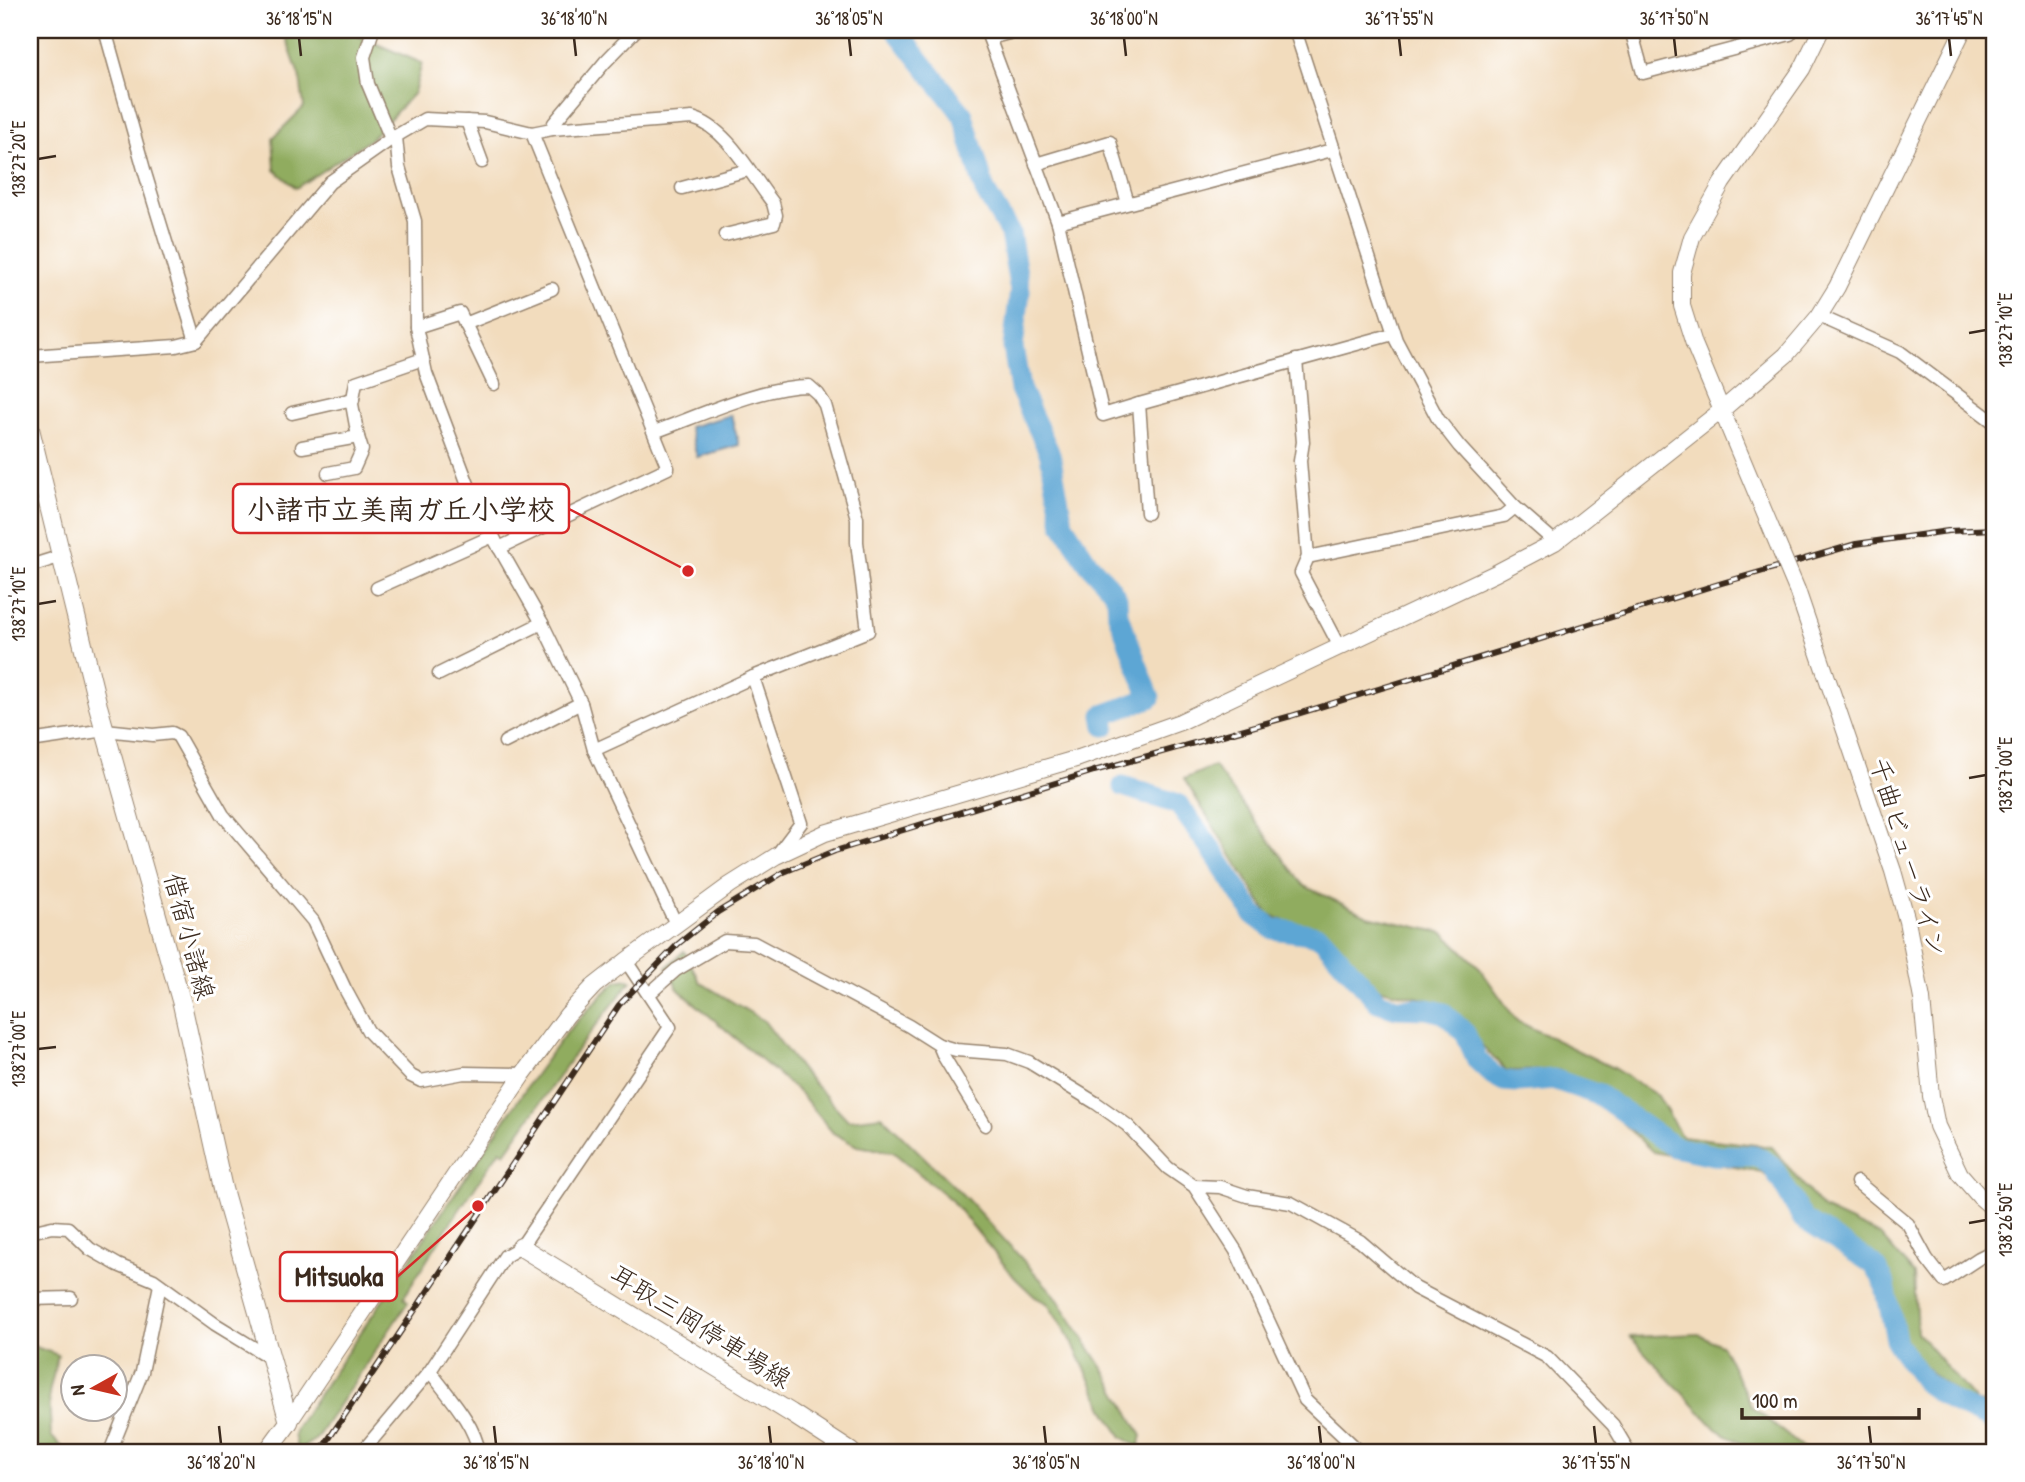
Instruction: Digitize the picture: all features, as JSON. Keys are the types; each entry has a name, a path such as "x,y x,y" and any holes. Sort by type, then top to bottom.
{"main road":[{"name":"借宿小諸線","path":"30,429 105,730 183,1004 223,1189 289,1422"},
{"name":"耳取三岡停車場線","path":"521,1247 792,1412 851,1452"},
{"path":"275,1449 289,1422"}],"street":[{"path":"105,30 196,341"},
{"path":"373,30 364,57 368,84 393,138 415,220 416,327 426,373 469,487 499,548 542,623 581,703 594,750 677,924"},
{"path":"552,129 554,123 605,62 636,30"},
{"path":"987,33 990,38 1020,30"},
{"path":"1295,30 1393,334 1438,419 1459,446 1515,507 1555,542"},
{"path":"1631,30 1643,73 1790,34 1791,30"},
{"path":"1722,410 1694,344 1682,306 1682,273 1692,237 1722,183 1802,69 1821,30"},
{"path":"289,1422 523,1074 567,1015 594,986 730,885 776,856 825,833 1079,758 1168,726 1496,573 1555,542 1722,410 1786,355 1819,316 1842,277 1963,30"},
{"path":"987,33 1058,222 1103,415 1393,334"},
{"path":"30,356 176,346 196,341 330,182 425,119 485,122 532,132 692,118 708,124 722,134 772,203 776,215 774,223 725,235"},
{"path":"467,121 482,162"},
{"path":"499,548 668,468 532,132"},
{"path":"1036,164 1110,142 1128,203"},
{"path":"1058,222 1332,150"},
{"path":"682,188 748,170"},
{"path":"465,324 552,289"},
{"path":"416,327 460,313 494,384"},
{"path":"1819,316 1900,352 1995,423"},
{"path":"328,473 354,468 362,450 353,399 356,382 423,359"},
{"path":"1296,360 1303,442 1300,461 1308,556 1301,573 1340,647"},
{"path":"594,750 753,677 868,631 857,542 857,518 824,405 818,394 809,386 794,386 654,432"},
{"path":"292,413 353,399"},
{"path":"1139,404 1147,513"},
{"name":"千曲ビューライン","path":"1722,410 1797,590 1894,871 1908,920 1922,999 1931,1096 1937,1126 1960,1174 1995,1210"},
{"path":"302,447 358,437"},
{"path":"1308,556 1503,516 1515,507"},
{"path":"377,588 493,536"},
{"path":"30,566 62,556"},
{"path":"439,674 542,623"},
{"path":"753,677 801,823 776,856"},
{"path":"505,742 581,703"},
{"path":"30,741 105,730 153,735 172,733 178,736 223,815 313,921 368,1031 411,1076 421,1081 464,1073 523,1074"},
{"path":"649,994 676,970 725,941 754,943 909,1026 939,1045 957,1050 1007,1054 1029,1062 1071,1087 1127,1125 1168,1168 1194,1186 1236,1251 1305,1400 1360,1452"},
{"path":"362,1452 430,1371 505,1256 521,1247 670,1027 626,961"},
{"path":"939,1045 985,1125"},
{"path":"1857,1182 1908,1224 1927,1259 1944,1281 1995,1250"},
{"path":"1194,1186 1220,1187 1247,1196 1291,1203 1360,1241 1415,1288 1547,1357 1613,1426 1629,1452"},
{"path":"30,1232 52,1227 68,1228 90,1249 160,1285 215,1324 269,1357"},
{"path":"110,1452 142,1372 160,1285"},
{"path":"30,1299 71,1298"},
{"path":"430,1371 468,1425 479,1452"}],"green space":[{"path":"283,30 349,30 422,63 414,93 372,138 296,188 275,170 273,138 304,107 300,78"},
{"path":"1214,766 1304,886 1368,916 1444,933 1478,966 1517,1021 1613,1068 1658,1096 1681,1136 1772,1147 1823,1209 1880,1235 1914,1274 1917,1332 1977,1403 1995,1404 1995,1422 1931,1374 1898,1334 1892,1301 1875,1258 1824,1231 1808,1218 1794,1193 1762,1172 1653,1152 1576,1079 1558,1070 1507,1071 1472,1036 1429,1000 1372,987 1333,952 1290,923 1268,914 1184,779"},
{"path":"684,951 700,982 764,1021 803,1072 848,1120 882,1116 966,1198 1055,1295 1108,1376 1142,1436 1139,1447 1122,1437 1107,1414 1071,1340 1047,1303 1035,1297 1015,1278 951,1200 893,1152 857,1146 833,1133 801,1094 678,989 667,967"},
{"path":"617,981 631,981 580,1046 505,1153 500,1150 447,1228 404,1297 408,1302 316,1439 298,1450 294,1435 296,1428 535,1075 566,1033 604,993"},
{"path":"1699,1334 1722,1346 1752,1407 1808,1452 1757,1452 1716,1429 1630,1337"},
{"path":"30,1345 58,1355 49,1393 51,1436 67,1452 30,1452"}],"water":[{"path":"731,415 739,445 697,457 689,427"}],"waterway":[{"path":"896,30 963,115 985,191 1010,233 1020,291 1013,347 1020,389 1050,454 1063,524 1088,563 1117,598 1118,615 1150,698 1103,715 1105,726"},
{"path":"1123,786 1178,804 1254,915 1273,929 1321,937 1378,1002 1397,1008 1427,1009 1444,1013 1465,1033 1477,1060 1493,1075 1504,1081 1517,1082 1553,1079 1599,1095 1674,1147 1713,1155 1761,1158 1773,1167 1803,1219 1873,1264 1884,1281 1897,1344 1924,1382 1951,1401 1995,1422"}],"railway":[{"path":"320,1452 619,1005 678,944 718,912 784,872 835,851 1094,771 1291,716 1856,544 1948,531 1995,529"}],"place":[{"name":"小諸市立美南ガ丘小学校","path":"688,571"},
{"name":"Mitsuoka","path":"478,1206"}]}
